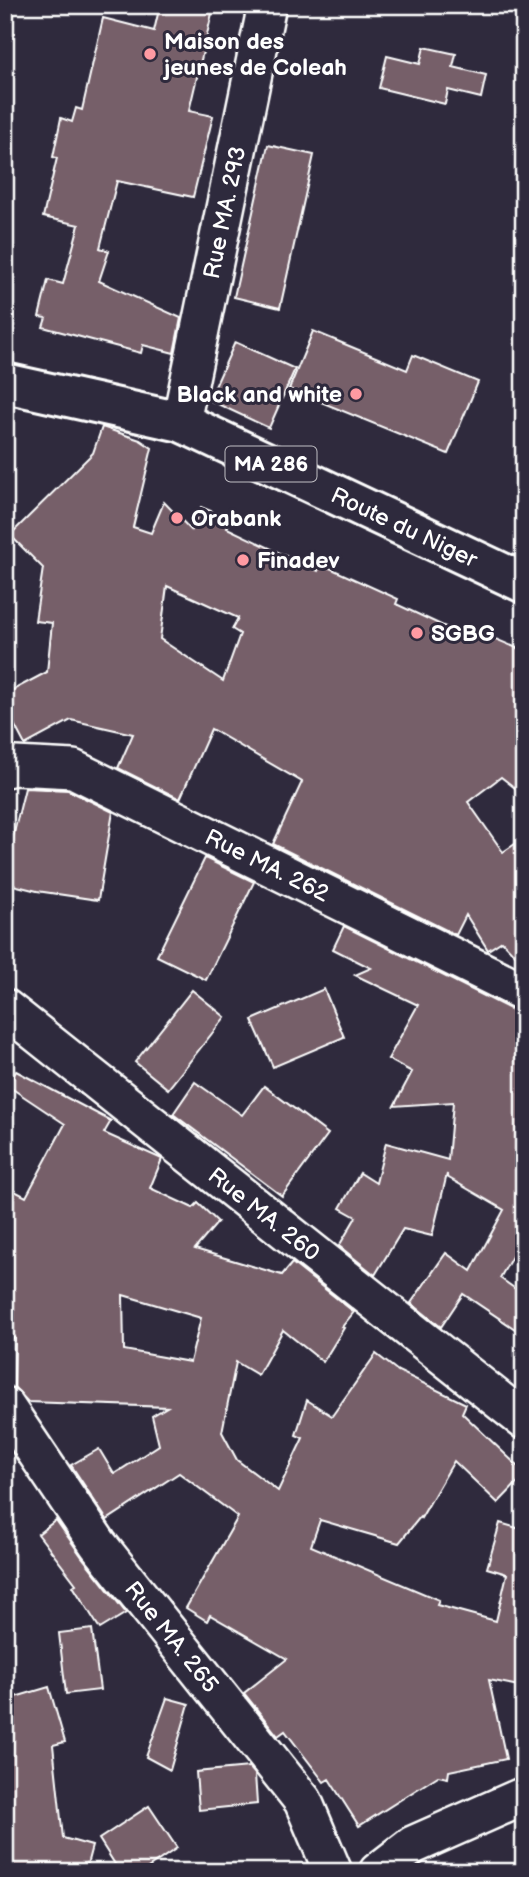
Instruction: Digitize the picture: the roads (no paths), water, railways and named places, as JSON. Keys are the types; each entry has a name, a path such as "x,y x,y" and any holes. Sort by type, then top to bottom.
{"main road":[{"name":"Route du Niger","path":"5,383 181,422 524,583"}],"street":[{"name":"Rue MA. 293","path":"181,422 268,5"},
{"name":"Rue MA. 262","path":"5,768 15,766 73,769 524,992"},
{"name":"Rue MA. 260","path":"5,1008 524,1420"},
{"name":"Rue MA. 265","path":"5,1406 98,1544 303,1801 333,1872"},
{"path":"378,1872 413,1845 524,1796"}],"place":[{"name":"Maison des jeunes de Coleah","path":"150,54"},
{"name":"Black and white","path":"356,394"},
{"name":"Orabank","path":"177,518"},
{"name":"Finadev","path":"243,560"},
{"name":"SGBG","path":"417,633"}]}
